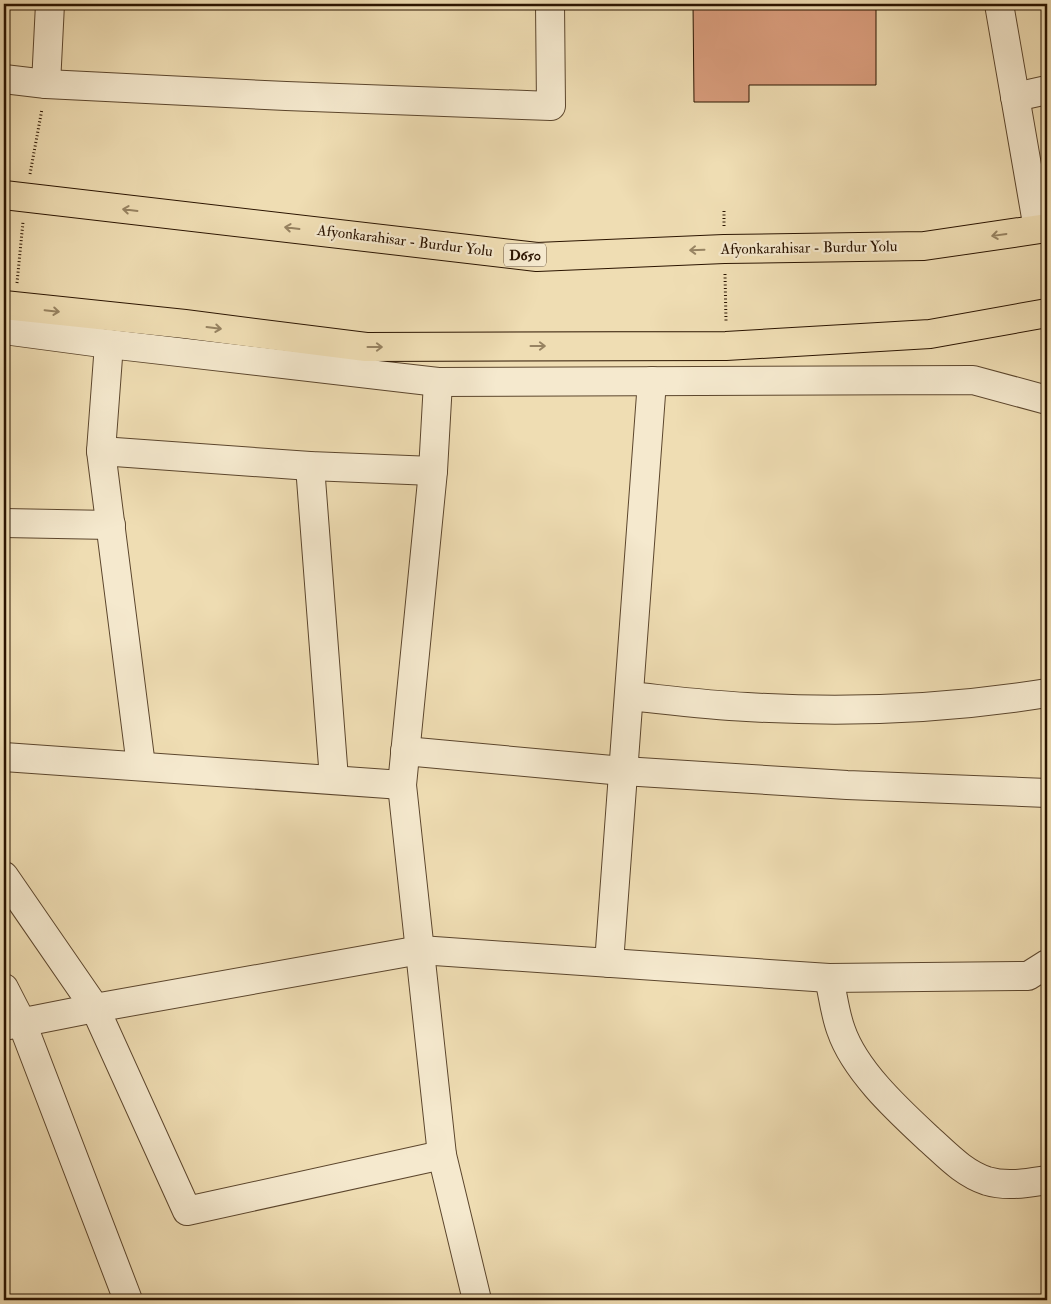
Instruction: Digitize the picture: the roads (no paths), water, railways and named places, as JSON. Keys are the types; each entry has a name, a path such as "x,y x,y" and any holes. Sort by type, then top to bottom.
{"highway":[{"name":"Afyonkarahisar - Burdur Yolu","path":"4,195 537,257 724,249 924,246 1042,229"},
{"path":"4,305 366,347 726,346 930,334 1047,313"}],"street":[{"path":"46,84 50,4"},
{"path":"4,79 46,84 286,96 552,106 550,4"},
{"path":"999,4 1015,96 1042,229"},
{"path":"1015,96 1047,90"},
{"path":"4,330 438,382 973,380 1047,400"},
{"path":"109,344 101,451 141,766"},
{"path":"609,963 652,381"},
{"path":"438,382 433,471 402,785 442,1155 476,1300"},
{"path":"101,451 310,466 433,471"},
{"path":"310,466 334,779"},
{"path":"4,524 111,525"},
{"path":"629,696 745,707 870,709 993,701 1047,693"},
{"path":"405,751 623,771 847,785 1047,793"},
{"path":"4,757 402,785"},
{"path":"4,876 95,1008 187,1211 442,1155"},
{"path":"13,1025 95,1008 420,950 829,978 1028,976 1047,964"},
{"path":"829,978 841,1031 865,1072 903,1115 958,1166 972,1175 1000,1184 1047,1180"},
{"path":"4,988 13,1025 128,1300"}]}
